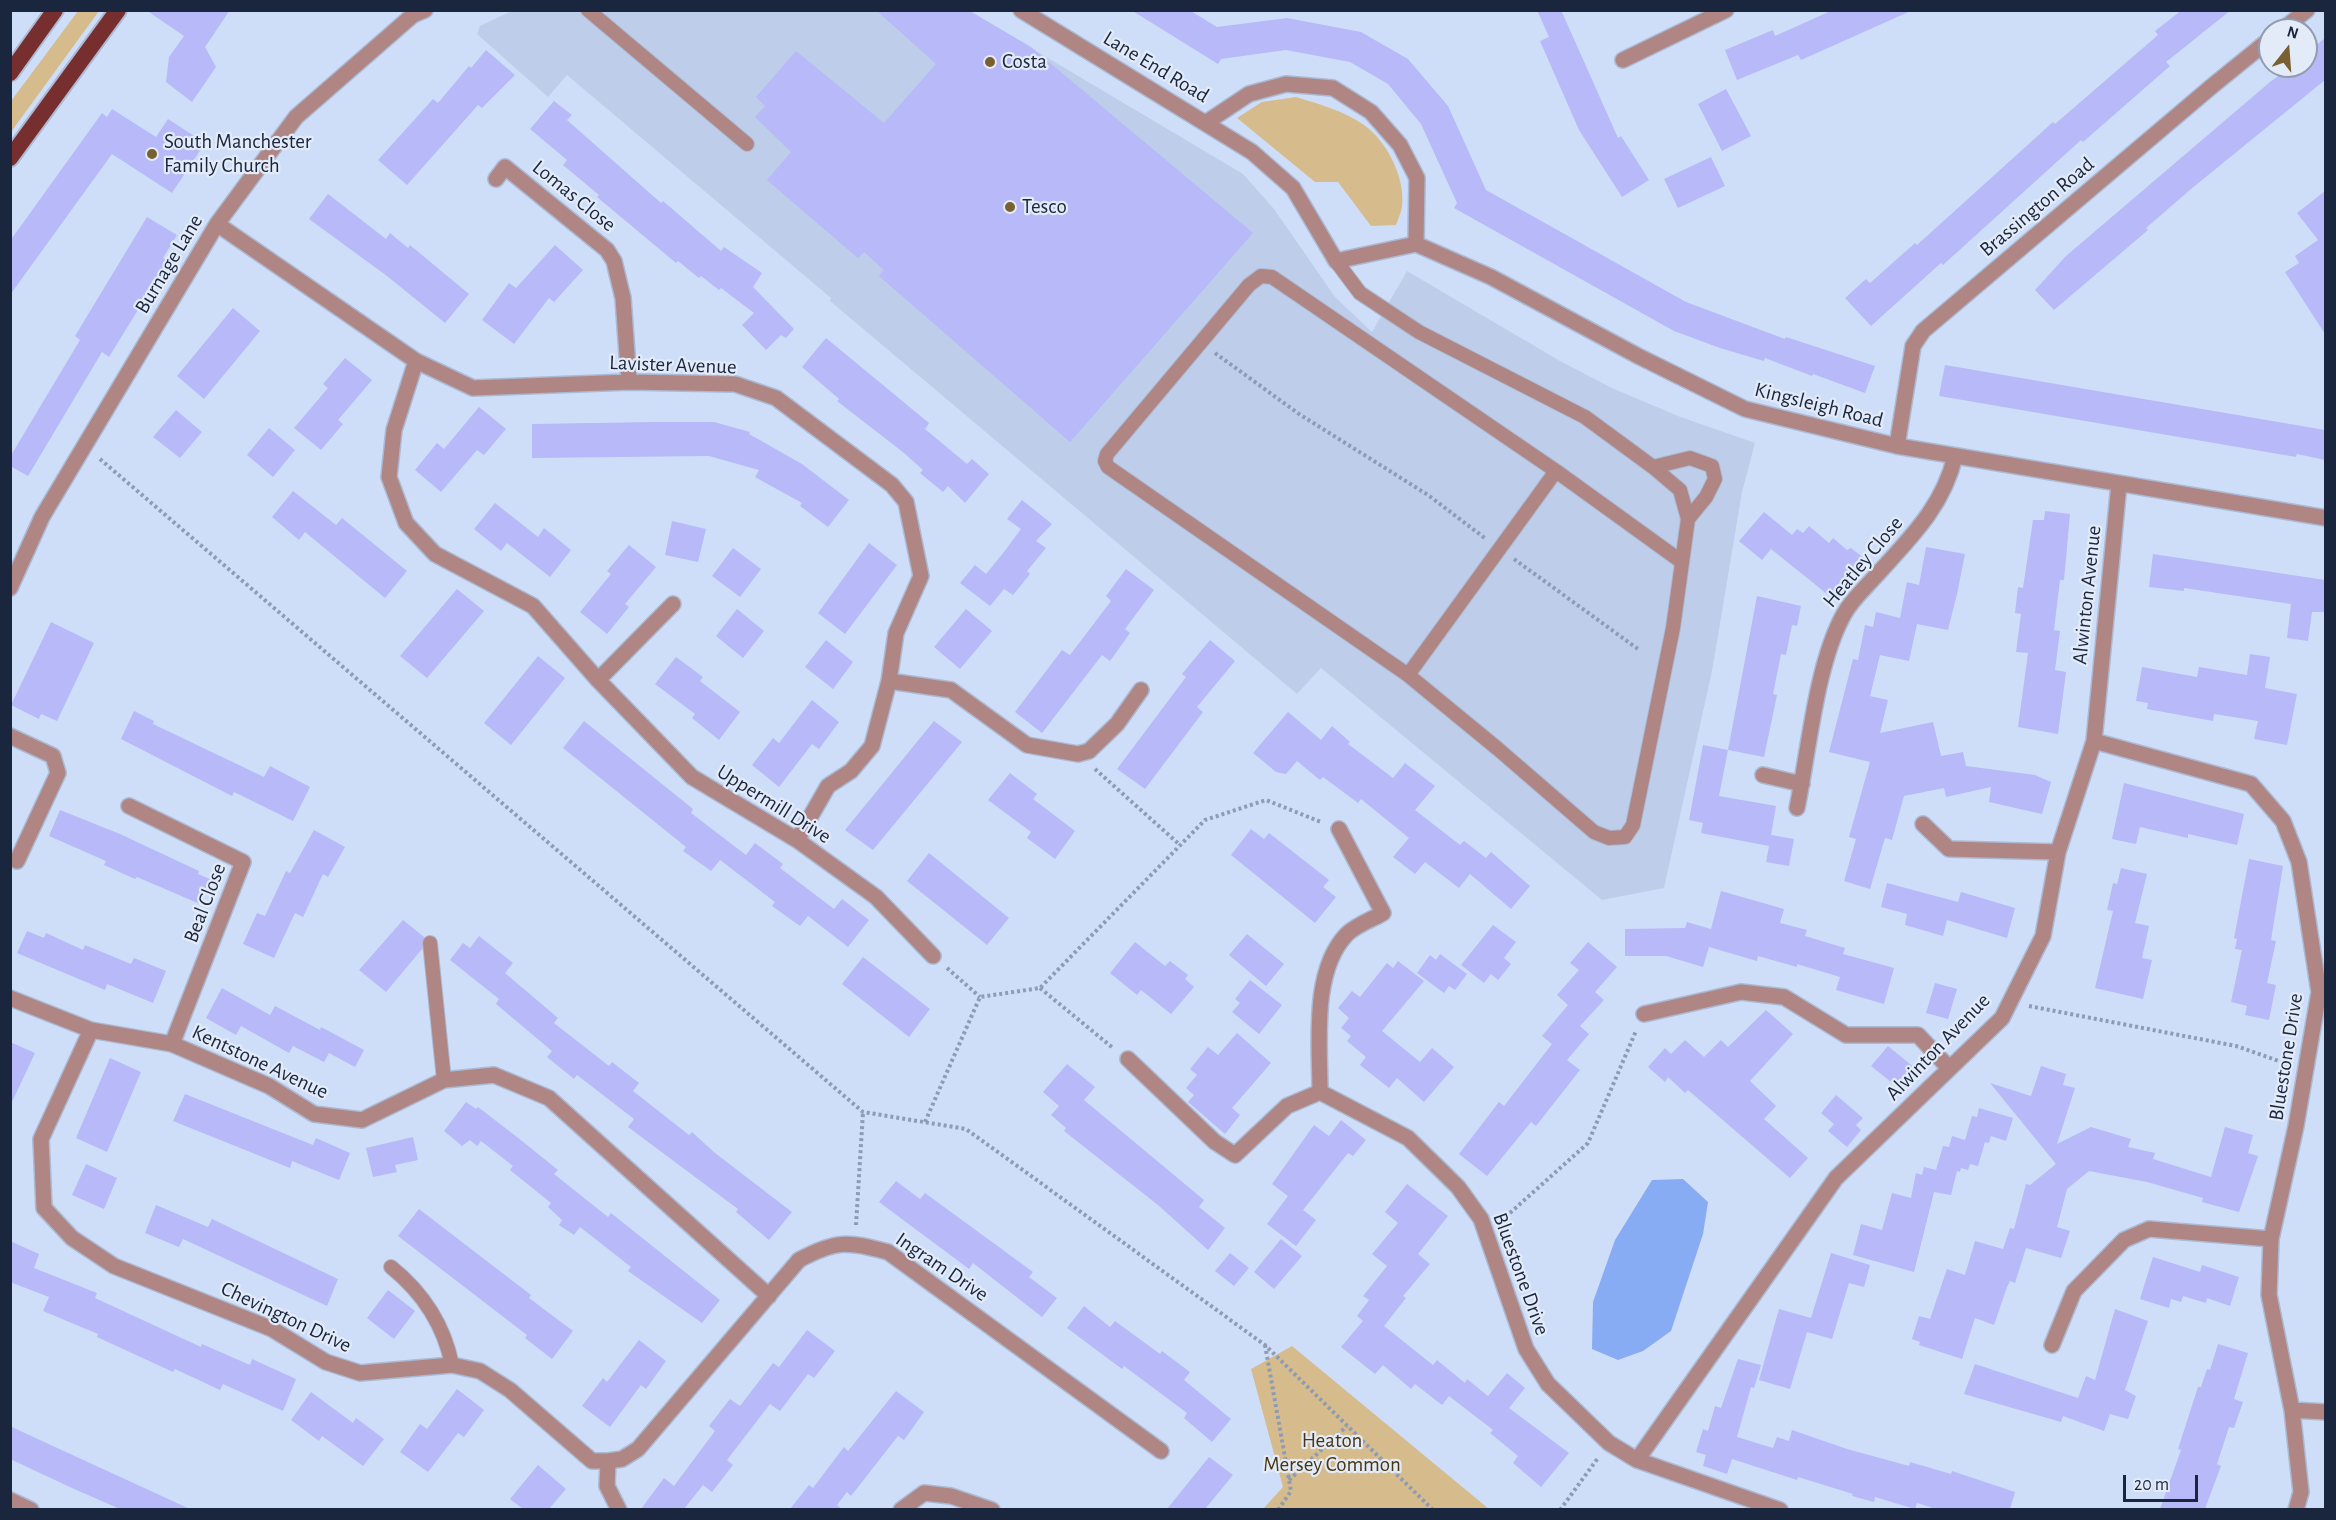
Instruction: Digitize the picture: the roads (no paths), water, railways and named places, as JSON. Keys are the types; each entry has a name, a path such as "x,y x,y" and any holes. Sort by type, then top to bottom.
{"highway":[{"path":"10,73 55,10"},
{"path":"10,158 118,10"}],"street":[{"name":"Lane End Road","path":"1021,10 1207,122 1252,152 1293,188 1336,261"},
{"path":"1623,60 1726,10"},
{"name":"Burnage Lane","path":"10,588 42,518 217,224 296,117 416,12"},
{"name":"Brassington Road","path":"1897,446 1913,346 1923,331 2258,49"},
{"name":"Lane End Road","path":"1207,122 1249,94 1286,84 1333,88 1371,112 1400,145 1417,178 1416,244"},
{"name":"Lomas Close","path":"496,179 505,167 607,249 619,274 629,382"},
{"name":"Lavister Avenue","path":"217,224 416,361 473,388 629,382 735,384 776,398 892,485 906,502 921,576 896,633 889,681 872,746 851,771 828,786 797,840"},
{"path":"1336,261 1416,244"},
{"name":"Kingsleigh Road","path":"1416,244 1491,277 1638,356 1745,409 1897,446 2325,518"},
{"name":"Uppermill Drive","path":"416,361 394,430 389,477 406,524 435,554 533,606 598,680 692,777 797,840 876,897 933,956"},
{"name":"Heatley Close","path":"1797,808 1826,657 1834,631 1851,604 1929,517 1951,473 1955,456"},
{"name":"Alwinton Avenue","path":"1637,1460 1836,1178 2002,1018 2043,936 2058,852 2094,741 2119,484"},
{"path":"598,680 673,604"},
{"path":"889,681 951,690 1027,745 1078,754 1089,751 1117,724 1141,690"},
{"path":"10,736 53,756 58,773 17,861"},
{"name":"Bluestone Drive","path":"2094,741 2251,784 2283,821 2299,862 2322,992 2271,1239 2269,1295 2292,1410 2301,1492 2296,1509"},
{"path":"1764,775 1802,784"},
{"name":"Beal Close","path":"129,806 243,862 172,1044"},
{"path":"1923,824 1949,849 2058,852"},
{"path":"1128,1059 1215,1142 1235,1155 1287,1106 1320,1092 1320,1001 1326,969 1347,934 1383,913 1339,829"},
{"path":"1644,1014 1742,992 1784,997 1846,1035 1918,1035 1949,1068"},
{"name":"Kentstone Avenue","path":"10,998 92,1030 172,1044 269,1086 314,1114 362,1120 444,1080 494,1075 549,1098 769,1296"},
{"name":"Chevington Drive","path":"92,1030 41,1139 44,1208 72,1238 114,1266 272,1329 326,1362 360,1373 452,1365 480,1371 510,1390 592,1461 608,1461"},
{"name":"Bluestone Drive","path":"1320,1092 1408,1138 1458,1187 1481,1219 1526,1349 1548,1384 1609,1443 1637,1460 1780,1509"},
{"path":"2052,1345 2074,1291 2124,1240 2149,1229 2271,1239"},
{"name":"Ingram Drive","path":"608,1461 622,1459 638,1449 799,1260 824,1246 855,1242 888,1252 1161,1451"},
{"path":"2292,1410 2325,1412"},
{"path":"608,1461 607,1486 619,1509"},
{"path":"901,1509 924,1493 951,1496 992,1509"},
{"path":"10,1500 31,1509"}],"lane":[{"path":"588,10 747,144"},
{"path":"1336,261 1360,293 1419,332 1585,417 1680,490 1688,519 1673,628 1632,825 1625,837 1609,838 1594,832 1498,748 1408,675 1108,468 1105,461 1107,454 1248,285 1261,276 1272,277 1556,471 1682,562"},
{"path":"1653,467 1690,458 1712,466 1715,479 1706,497 1688,519"},
{"path":"1408,675 1556,471"},
{"path":"430,943 444,1080"},
{"path":"391,1267 418,1292 431,1311 448,1346 452,1365"}],"water":[{"path":"1683,1179 1708,1202 1703,1234 1671,1331 1643,1351 1618,1360 1592,1349 1593,1302 1615,1240 1652,1180"}],"place":[{"name":"Costa","path":"990,62"},
{"name":"South Manchester Family Church","path":"152,154"},
{"name":"Tesco","path":"1010,207"}],"park label":[{"name":"Heaton Mersey Common","path":"1332,1453"}]}
